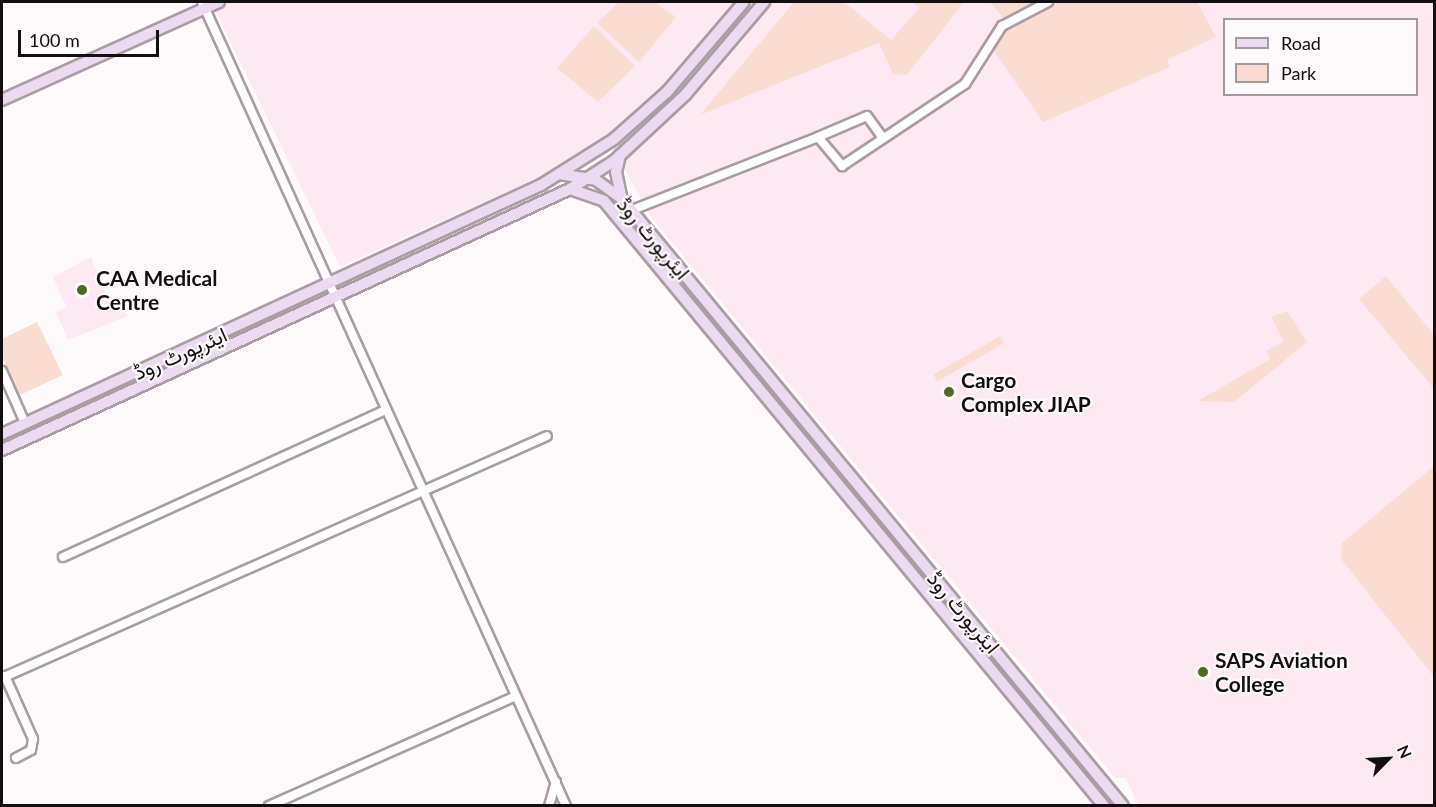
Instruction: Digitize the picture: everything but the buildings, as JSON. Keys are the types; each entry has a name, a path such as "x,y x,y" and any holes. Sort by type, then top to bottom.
{"main road":[{"path":"2,100 204,5 219,2"},
{"path":"559,174 614,139 667,92 744,2"},
{"name":"ایئرپورٹ روڈ","path":"2,450 337,299 570,189 620,155 686,94 764,2"},
{"path":"570,189 604,201 604,167 614,139"},
{"path":"620,155 616,181 622,198"},
{"name":"ایئرپورٹ روڈ","path":"2,434 330,285 559,174 588,177 603,183 622,198 1123,806"},
{"name":"ایئرپورٹ روڈ","path":"604,201 1104,806"}],"street":[{"path":"818,137 842,166 965,84 1002,26 1048,2"},
{"path":"204,5 566,806"},
{"path":"632,210 867,116 884,138"},
{"path":"2,371 25,423"},
{"path":"63,557 386,411"},
{"path":"16,758 31,750 33,739 3,677 547,436"},
{"path":"270,806 516,696"},
{"path":"549,806 556,782"}],"shaded area":[{"path":"211,2 1434,2 1434,805 1138,805 1126,778 1115,778 650,216 607,135 544,175 340,267"},
{"name":"CAA Medical Centre","path":"91,257 111,307 121,304 128,316 68,340 56,312 66,307 53,277"}],"green space":[{"path":"619,2 654,2 676,17 639,62 597,23"},
{"path":"794,2 844,2 891,40 919,8 912,2 964,2 907,75 893,74 879,43 700,115"},
{"path":"990,2 1041,2 1004,19"},
{"path":"1055,2 1197,2 1216,37 1167,60 1170,67 1043,122 992,48 1017,20"},
{"path":"594,26 635,66 598,102 557,68"},
{"path":"1386,276 1434,335 1434,389 1359,299"},
{"path":"1287,311 1307,342 1234,402 1198,401 1270,359 1266,351 1284,342 1271,317"},
{"path":"37,322 63,375 20,395 2,357 2,339"},
{"path":"1000,336 1004,343 937,381 933,374"},
{"path":"1434,466 1434,677 1341,559 1342,543"}],"place":[{"name":"CAA Medical Centre","path":"82,290"},
{"name":"Cargo Complex JIAP","path":"949,392"},
{"name":"SAPS Aviation College","path":"1203,672"}]}
